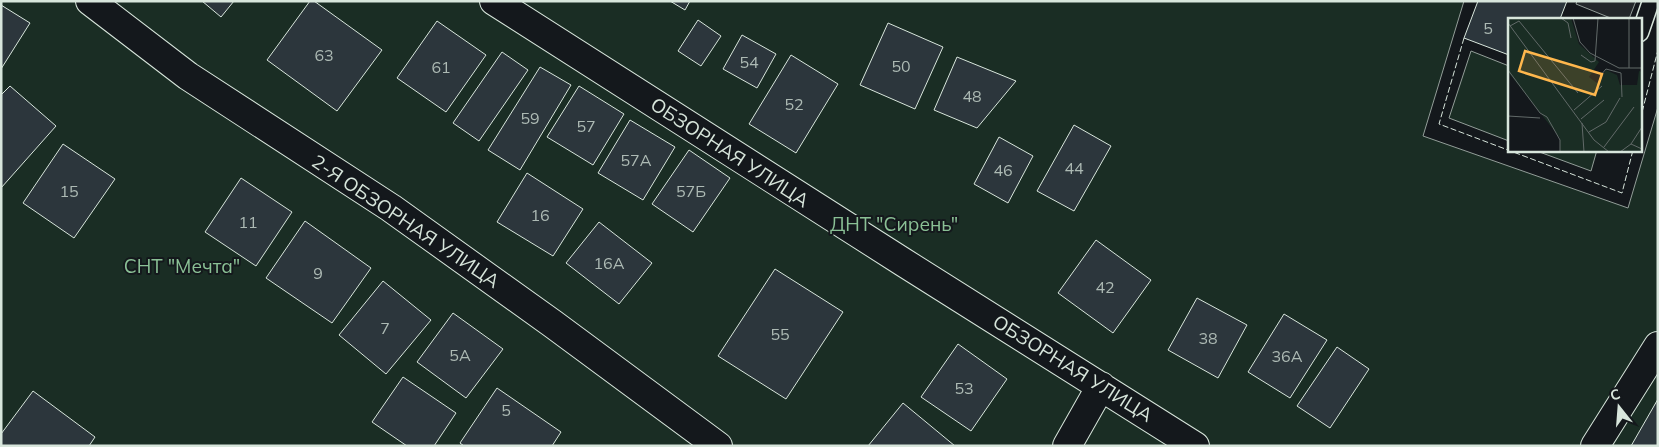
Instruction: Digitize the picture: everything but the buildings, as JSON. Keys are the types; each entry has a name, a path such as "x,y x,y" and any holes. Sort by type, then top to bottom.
{"street":[{"name":"2-Я ОБЗОРНАЯ УЛИЦА","path":"90,1 188,76 391,208 553,324 718,446"},
{"name":"ОБЗОРНАЯ УЛИЦА","path":"494,1 1196,446"},
{"path":"1595,446 1658,346"},
{"path":"1067,446 1101,386"}],"lane":[{"path":"1642,27 1651,1"}],"green space":[{"name":"ДНТ \"Сирень\"","path":"1,1 1464,1 1423,136 1628,208 1658,107 1658,446 1,446"},
{"path":"1471,51 1508,66 1508,141 1449,118"},
{"path":"1537,151 1597,151 1591,171"}],"shaded area":[{"path":"1577,1 1636,1 1629,18 1611,18 1576,4"}],"fence":[{"path":"1464,38 1439,124 1508,150"},
{"path":"1642,112 1658,50"},
{"path":"1511,151 1622,193 1633,151"}],"park label":[{"name":"СНТ \"Мечта\"","path":"182,266"}]}
